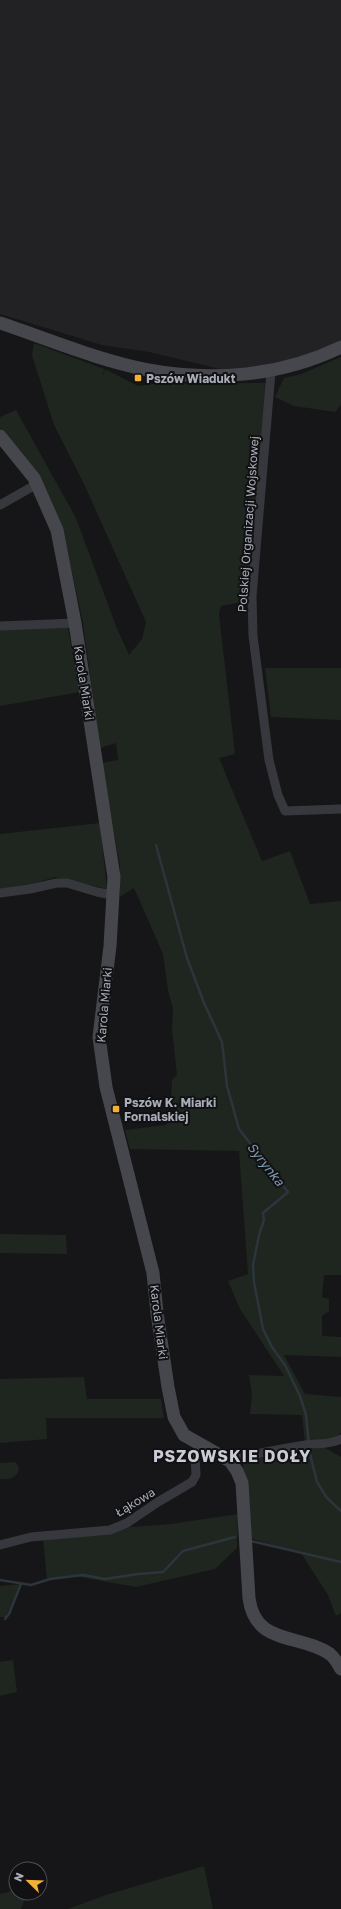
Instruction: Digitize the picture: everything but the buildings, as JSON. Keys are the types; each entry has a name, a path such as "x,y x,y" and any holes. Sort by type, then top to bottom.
{"street":[{"path":"0,323 100,357 161,372 224,376 271,372 314,359 341,347"},
{"name":"Polskiej Organizacji Wojskowej","path":"271,372 252,596 253,636 269,760 278,795 285,811 341,809"},
{"name":"Karola Miarki","path":"1,438 34,478 57,530 75,623 114,877 110,946 99,1037 106,1087 153,1273 158,1320 174,1417 184,1435 230,1461 242,1483 246,1575 250,1607 256,1621 262,1627 272,1632 318,1648 331,1655 341,1669"},
{"path":"0,505 37,484"},
{"path":"0,626 75,623"},
{"path":"0,893 30,889 62,882 112,895"},
{"path":"230,1461 245,1456 304,1445 332,1442 341,1439"},
{"name":"Łąkowa","path":"0,1545 31,1537 110,1530 128,1523 158,1502 192,1482 196,1475 195,1455 201,1444"}],"shaded area":[{"path":"0,0 341,0 341,340 311,354 285,362 236,369 220,369 149,352 102,345 0,314"},
{"path":"34,343 104,369 102,378 105,369 138,386 152,384 265,383 263,473 252,596 242,602 221,606 219,614 235,754 219,758 262,861 290,851 310,904 341,901 341,1275 324,1275 322,1297 329,1299 329,1311 322,1316 322,1336 341,1337 341,1357 284,1355 305,1394 341,1397 341,1432 336,1437 305,1442 302,1415 250,1414 252,1394 249,1375 284,1376 240,1309 228,1281 248,1274 239,1151 130,1149 125,1130 166,1125 177,1111 171,1100 172,1080 177,1075 172,1029 173,1009 168,990 163,954 134,888 120,897 120,866 102,763 118,760 116,743 100,748 83,623 63,530 12,443 0,428 0,417 16,410 76,518 116,626 129,655 142,639 146,622 84,484 54,425 32,355"},
{"path":"341,357 341,405 335,412 294,406 275,397 284,378 301,374"},
{"path":"66,619 80,692 0,706 0,627"},
{"path":"265,668 341,668 341,720 271,717"},
{"path":"100,823 107,889 55,877 23,887 0,889 0,834"},
{"path":"0,1234 66,1235 67,1254 0,1253"},
{"path":"84,1377 87,1399 161,1399 164,1418 46,1418 47,1439 0,1443 0,1379"},
{"path":"324,1447 341,1457 341,1613 336,1616 328,1595 301,1553 249,1538 243,1465 249,1459"},
{"path":"15,1462 19,1467 17,1474 10,1479 0,1479 0,1463"},
{"path":"238,1514 237,1548 215,1569 136,1587 74,1576 47,1580 43,1538 88,1536 131,1527 171,1524"},
{"path":"21,1584 6,1617 0,1617 0,1586"},
{"path":"13,1660 17,1692 0,1696 0,1662"},
{"path":"204,1866 213,1909 68,1909 106,1895"},
{"path":"8,1892 8,1901 24,1901 21,1909 0,1909 0,1894"}],"waterway":[{"name":"Syrynka","path":"156,845 187,958 204,1003 222,1042 227,1086 239,1129 288,1192 263,1213 264,1220 259,1235 253,1265 254,1282 263,1329 272,1347 285,1365 300,1396 306,1415 310,1454 317,1482 327,1498 341,1511"},
{"path":"0,1580 31,1585 50,1579 83,1575 105,1579 163,1572 183,1551 235,1537"},
{"path":"251,1541 341,1562"},
{"path":"5,1619 9,1614 21,1584"}],"place":[{"name":"Pszów Wiadukt","path":"138,378"},
{"name":"Pszów K. Miarki Fornalskiej","path":"116,1109"}],"district":[{"name":"PSZOWSKIE DOŁY","path":"232,1456"}]}
